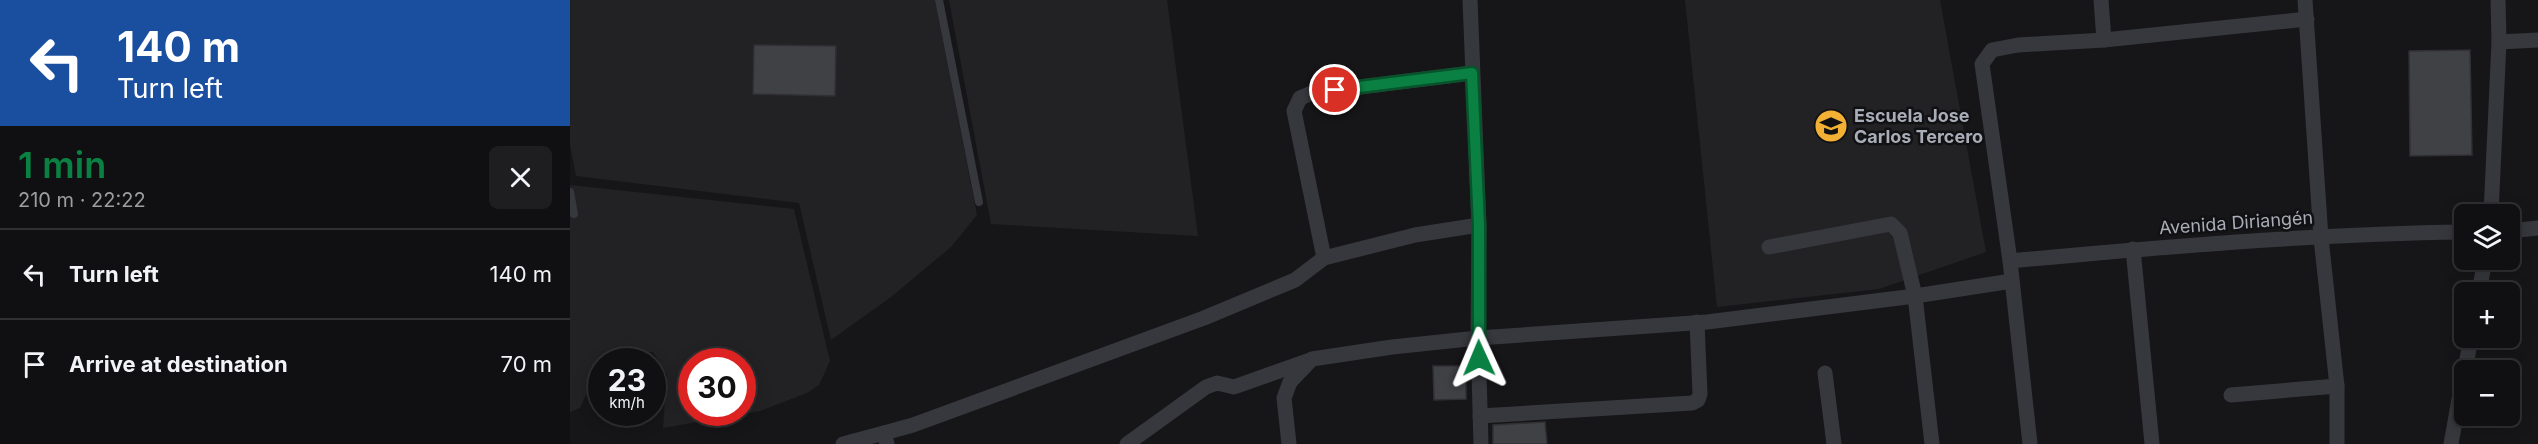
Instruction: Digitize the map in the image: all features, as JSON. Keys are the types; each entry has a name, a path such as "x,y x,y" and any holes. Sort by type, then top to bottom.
{"street":[{"path":"1470,0 1479,225 1478,338 1481,444"},
{"path":"2101,0 2104,40"},
{"path":"2306,0 2322,238 2337,386 2337,444"},
{"path":"2491,204 2499,42 2498,0"},
{"path":"2030,444 2010,261 1982,64 1992,50 2018,45 2104,40 2307,19"},
{"path":"2499,42 2538,40"},
{"path":"1324,258 1294,111 1300,98 1312,93 1472,73"},
{"path":"1769,247 1891,224 1900,233 1915,297 1932,444"},
{"path":"843,444 886,438 924,421 1204,318 1295,280 1324,258 1415,235 1479,225"},
{"path":"2520,230 2538,228"},
{"name":"Avenida Diriangén","path":"2010,261 2133,249 2454,232"},
{"path":"2133,249 2152,444"},
{"path":"1127,444 1206,387 1217,383 1234,387 1312,359 1392,347 1478,338 1697,322 1915,297 2012,281"},
{"path":"1480,416 1692,404 1698,400 1700,394 1697,322"},
{"path":"1289,444 1284,398 1290,382 1312,359"},
{"path":"1825,373 1834,444"},
{"path":"2231,395 2337,386"},
{"path":"2451,444 2454,426"}],"lane":[{"path":"939,0 979,202"},
{"path":"570,192 574,214"}],"shaded area":[{"path":"570,0 935,0 977,215 951,247 891,297 831,340 799,203 576,176 570,145"},
{"path":"949,0 1167,0 1198,236 991,224"},
{"name":"Escuela Jose Carlos Tercero","path":"1685,0 1940,0 1986,252 1879,289 1717,307"},
{"path":"570,185 794,209 830,361 819,385 807,393 756,412 756,348 678,348 678,425 663,428 666,426 666,348 588,348 588,390 580,408 570,412"}],"building":[{"path":"754,45 836,46 835,96 753,94"},
{"path":"2470,50 2472,155 2410,156 2409,51"},
{"path":"1433,366 1466,366 1466,399 1434,400"},
{"path":"1545,422 1547,444 1493,444 1493,425"}],"place":[{"name":"Escuela Jose Carlos Tercero","path":"1831,126"}],"route":[{"path":"1335,90 1472,73 1479,225 1479,358"}]}
